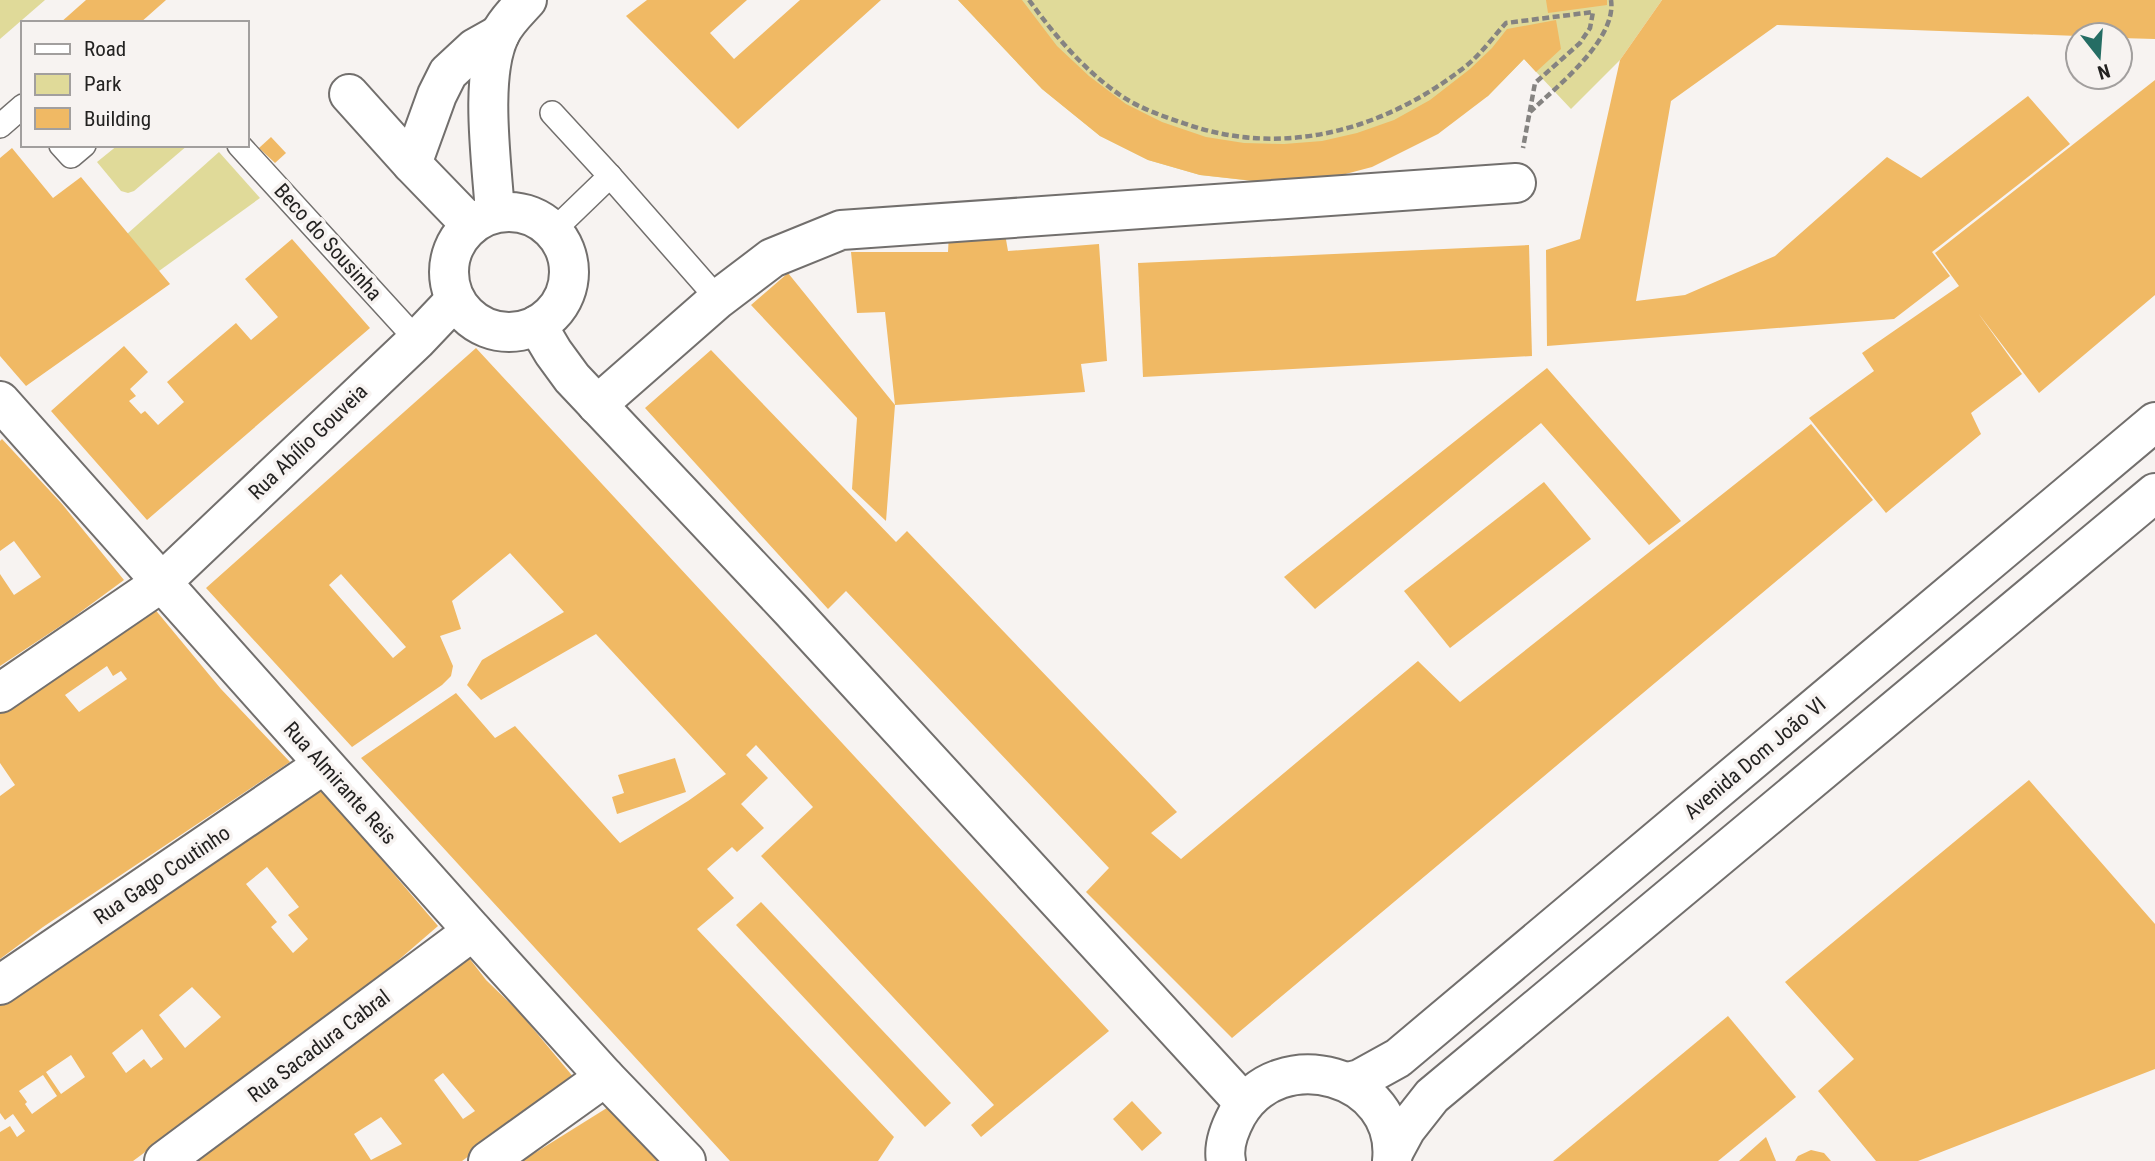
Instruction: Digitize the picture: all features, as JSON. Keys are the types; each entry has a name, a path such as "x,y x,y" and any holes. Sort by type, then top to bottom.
{"street":[{"path":"483,219 489,79 494,53 500,34 527,0"},
{"path":"412,164 437,95 448,73 475,48 500,34"},
{"path":"349,94 412,164 483,219"},
{"path":"597,405 718,299 772,258 841,230 1516,183"},
{"path":"510,211 526,214 553,231 563,246 568,264 568,282 562,299 552,314 537,325 519,332 499,332 481,326 454,300 448,265 453,248 462,233 483,219 510,211"},
{"name":"Rua Abílio Gouveia","path":"0,693 161,583 417,340 454,300"},
{"path":"537,325 552,352 597,405 791,610 1244,1103"},
{"name":"Rua Almirante Reis","path":"4,414 161,583 605,1077 686,1161"},
{"name":"Avenida Dom João VI","path":"1348,1082 1360,1079 1398,1058 2155,422"},
{"path":"1392,1157 1406,1129 1432,1096 2155,493"},
{"name":"Rua Gago Coutinho","path":"0,985 323,765"},
{"name":"Rua Sacadura Cabral","path":"164,1161 473,931"},
{"path":"1226,1161 1230,1128 1244,1103 1266,1084 1290,1075 1311,1073 1348,1082 1377,1107 1388,1129 1392,1157"},
{"path":"488,1161 605,1077"}],"lane":[{"path":"0,126 21,108"},
{"path":"552,113 718,299"},
{"path":"63,147 71,156 81,147"},
{"name":"Beco do Sousinha","path":"241,147 417,340"},
{"path":"553,231 610,176"}],"path":[{"path":"1028,0 1085,67 1122,96 1162,116 1206,131 1283,139 1322,135 1391,114 1428,93 1469,64 1506,23 1593,12 1590,28 1580,43 1535,83 1516,183"},
{"path":"1530,113 1583,61 1596,44 1607,27 1611,0"}],"green space":[{"path":"0,0 45,0 0,39"},
{"path":"958,0 1662,0 1620,60 1571,109 1524,59 1488,96 1263,182 1200,175 1148,160 1100,136 1042,89"},
{"path":"116,147 186,147 134,191 128,193 121,191 97,162"},
{"path":"219,152 260,198 159,271 127,234"}],"building":[{"path":"86,0 166,0 142,21 62,21"},
{"path":"647,0 747,0 710,33 734,59 800,0 881,0 738,129 626,16"},
{"path":"958,0 1022,0 1057,46 1089,76 1126,104 1162,122 1206,137 1244,143 1322,141 1357,133 1394,120 1430,100 1470,69 1507,29 1556,20 1561,49 1536,72 1524,59 1488,96 1438,134 1372,167 1319,181 1263,182 1200,175 1148,160 1100,136 1042,89"},
{"path":"1546,0 1607,0 1607,5 1548,13"},
{"path":"1662,0 2155,0 2155,39 2134,38 2134,21 2064,21 2064,35 1777,25 1671,101 1636,301 1685,295 1775,256 1887,157 1921,178 2028,96 2070,144 1932,252 1950,276 1894,319 1547,346 1546,250 1580,239 1620,60"},
{"path":"2155,80 2155,295 2039,393 1978,313 2022,374 1971,413 1981,434 1886,513 1809,418 1874,371 1862,353 1959,286 1935,253"},
{"path":"271,137 286,153 275,163 259,148"},
{"path":"12,148 53,198 81,177 170,284 26,386 0,356 0,158"},
{"path":"1004,228 1008,251 1099,244 1107,361 1081,364 1085,392 895,405 885,312 857,313 851,252 948,252 949,233"},
{"path":"292,239 370,328 147,520 51,411 124,346 148,372 130,389 136,396 129,401 141,414 145,411 158,425 184,402 167,382 236,323 251,340 278,317 245,279"},
{"path":"1529,245 1532,356 1143,377 1138,263"},
{"path":"788,273 895,405 886,521 852,489 857,418 751,305"},
{"path":"476,348 1109,1031 981,1137 971,1125 994,1105 761,856 813,807 756,745 746,755 768,778 741,804 764,828 737,852 732,847 707,869 734,898 697,929 894,1137 878,1161 730,1161 361,758 456,693 495,738 515,726 620,843 726,774 596,634 481,700 467,685 482,660 564,612 510,553 452,601 461,629 440,636 453,666 451,676 352,747 206,588","holes":["341,574 406,647 393,658 329,585"]},
{"path":"711,350 896,542 907,531 1177,812 1151,833 1181,859 1418,661 1460,702 1811,424 1873,500 1232,1038 1086,892 1109,868 846,591 828,609 645,408"},
{"path":"1547,368 1681,521 1649,545 1541,423 1315,609 1284,577"},
{"path":"2,439 62,504 124,580 0,666 0,574 14,595 41,577 14,541 0,551"},
{"path":"1544,482 1591,539 1450,648 1404,591"},
{"path":"153,607 221,689 290,762 43,927 0,959 0,796 15,785 0,763 0,711","holes":["107,666 113,676 121,671 127,679 79,712 65,695"]},
{"path":"675,758 686,792 617,814 612,797 624,793 618,775"},
{"path":"2029,780 2155,924 2155,1069 1918,1161 1876,1161 1818,1091 1854,1059 1785,982"},
{"path":"318,785 438,926 358,995 133,1161 0,1161 0,1132 10,1126 17,1137 25,1131 13,1114 5,1120 0,1113 0,1002 181,885","holes":["267,867 299,907 288,915 308,939 293,953 271,927 277,922 246,884","192,987 221,1017 185,1048 159,1015","142,1029 163,1059 151,1068 144,1059 126,1073 112,1053","71,1055 85,1077 61,1094 46,1072","43,1075 57,1096 32,1114 25,1104 27,1102 19,1091"]},
{"path":"761,902 951,1103 925,1127 736,925"},
{"path":"466,954 575,1079 462,1161 190,1161","holes":["443,1073 475,1111 463,1119 434,1080","381,1117 402,1144 371,1160 354,1134"]},
{"path":"1728,1016 1796,1097 1718,1161 1553,1161"},
{"path":"1132,1101 1162,1133 1142,1151 1113,1119"},
{"path":"610,1106 662,1161 522,1161"},
{"path":"1766,1137 1776,1161 1739,1161"},
{"path":"1811,1150 1824,1153 1831,1161 1795,1161 1798,1156"}]}
